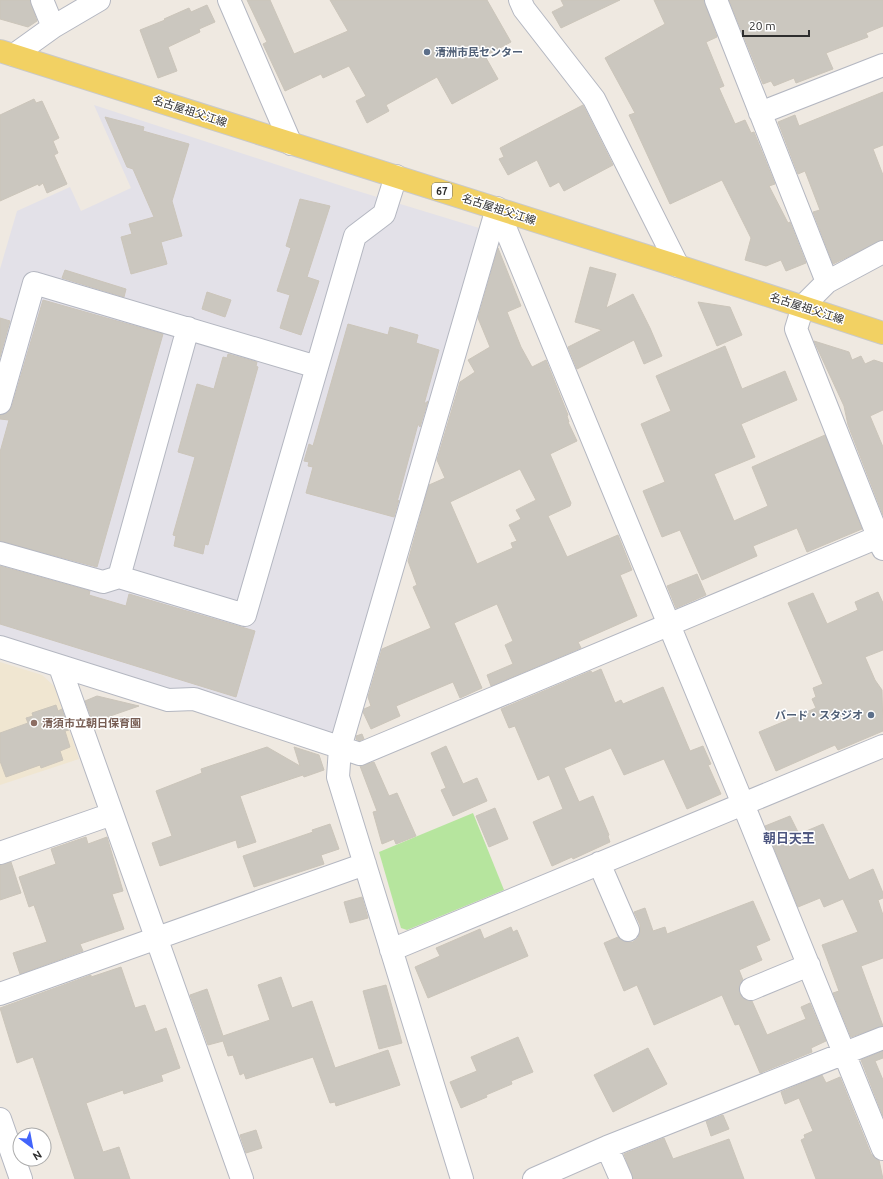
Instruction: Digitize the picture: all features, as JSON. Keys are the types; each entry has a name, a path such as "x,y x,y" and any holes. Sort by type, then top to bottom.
{"main road":[{"name":"名古屋祖父江線","path":"4,53 497,208 883,333"}],"street":[{"path":"42,0 52,27"},
{"path":"4,53 98,0"},
{"path":"229,0 292,144"},
{"path":"520,0 524,9 594,99 678,266"},
{"path":"716,0 827,282"},
{"path":"760,113 883,65"},
{"path":"0,553 103,582 119,577 245,615 355,236 384,214 396,176"},
{"path":"497,208 743,804 883,1149"},
{"path":"462,1179 338,777 340,748 497,208"},
{"path":"0,647 168,700 194,699 360,754 669,624 881,540 796,329 803,306 827,282 883,252"},
{"path":"0,403 34,283 317,366"},
{"path":"119,577 188,328"},
{"path":"60,667 242,1179"},
{"path":"391,950 883,746"},
{"path":"0,853 112,814"},
{"path":"599,863 628,930"},
{"path":"0,994 365,864"},
{"path":"751,989 809,966"},
{"path":"534,1179 607,1147 883,1038"},
{"path":"0,1119 22,1179"},
{"path":"607,1147 621,1179"}],"shaded area":[{"path":"94,105 351,189 479,228 333,737 178,688 175,693 0,638 0,269 17,211 70,187 81,211 131,188"},
{"name":"清須市立朝日保育園","path":"0,662 42,675 55,687 79,759 0,785"}],"green space":[{"path":"473,813 504,890 407,930 401,928 379,852"}],"building":[{"path":"0,0 30,0 37,21 28,27 0,19"},
{"path":"247,0 270,0 294,54 348,31 330,0 487,0 511,42 485,56 498,79 452,104 437,77 386,105 389,111 367,123 356,101 366,96 349,66 323,78 321,74 285,91 263,44 267,42"},
{"path":"561,0 620,0 561,28 552,12 564,6"},
{"path":"654,0 704,0 717,37 706,42 724,86 719,88 735,124 745,120 751,133 754,132 775,184 769,186 788,223 790,222 806,263 786,271 781,260 766,266 745,260 751,238 722,180 670,204 629,115 635,113 605,58 665,24"},
{"path":"729,0 883,0 883,26 866,33 868,37 826,53 833,69 796,83 794,78 774,86 771,81 763,84"},
{"path":"207,5 215,22 199,29 200,32 168,47 177,71 158,78 140,30 189,8 191,12"},
{"path":"883,92 883,145 873,149 883,175 883,240 833,264 813,212 820,210 805,171 798,174 778,122 795,115 799,126"},
{"path":"34,99 36,103 42,101 59,138 53,141 58,153 54,155 67,184 47,193 43,183 39,186 38,184 0,201 0,115"},
{"path":"583,105 613,165 564,191 559,182 550,187 537,160 508,175 499,159 504,157 500,148"},
{"path":"105,117 144,127 143,131 189,144 172,201 182,236 161,242 167,264 131,274 121,237 132,234 129,224 154,217 133,169 127,167"},
{"path":"300,199 330,206 307,277 319,281 301,335 280,328 290,295 277,291 291,248 286,246"},
{"path":"498,248 521,306 507,312 521,347 532,367 546,360 568,415 568,422 577,441 550,454 571,503 570,506 548,516 567,557 618,535 632,570 620,575 637,616 578,642 581,648 491,686 487,675 513,664 505,645 513,641 497,604 454,623 482,688 460,698 453,682 396,706 400,716 371,729 363,712 364,709 371,706 368,697 382,649 431,628 413,587 417,585 408,561 429,485 445,478 437,460 460,382 475,372 468,360 490,347 478,318","holes":["520,469 536,500 516,510 521,519 509,525 517,541 511,543 513,548 477,564 450,502"]},
{"path":"590,267 616,274 606,308 633,294 662,356 644,364 634,340 577,369 568,347 602,330 575,322"},
{"path":"65,270 126,289 124,297 62,278"},
{"path":"207,292 231,300 225,317 202,309"},
{"path":"43,300 163,334 97,567 0,541 0,452 9,420 0,419 0,415 8,412 12,406"},
{"path":"698,302 730,307 742,335 717,346"},
{"path":"0,318 10,321 0,357"},
{"path":"348,324 388,335 390,327 418,335 416,343 439,350 424,404 428,401 420,427 418,424 394,517 306,493 313,467 308,466 309,462 304,461 309,444 313,446"},
{"path":"814,341 849,352 852,360 861,356 865,364 874,360 883,363 883,410 870,416 883,447 883,515 848,425 844,406"},
{"path":"725,346 742,389 785,371 797,400 741,424 755,457 714,474 734,521 768,506 752,467 825,435 862,529 807,552 797,528 753,546 757,556 702,580 680,530 662,537 643,491 665,482 641,424 671,411 656,376"},
{"path":"228,354 257,362 256,366 258,367 208,545 205,544 203,554 174,546 176,536 173,535 195,457 178,452 197,384 214,389 223,357 227,358"},
{"path":"0,566 90,591 89,595 126,606 129,594 255,631 236,697 0,624"},
{"path":"697,574 706,595 676,608 667,586"},
{"path":"878,592 883,603 883,650 865,657 875,680 882,690 883,731 838,750 835,745 776,771 759,732 816,708 812,699 816,697 813,688 823,684 788,603 813,593 827,624 858,610 855,602"},
{"path":"601,669 615,703 621,700 623,704 663,687 690,751 703,746 711,764 708,765 721,794 687,809 664,759 624,775 611,748 564,768 579,802 593,796 609,835 610,842 573,859 572,857 552,866 533,822 563,809 549,775 538,780 515,726 509,728 501,709 591,671 592,673"},
{"path":"97,696 139,706 93,722 85,701"},
{"path":"56,705 58,711 62,709 69,730 65,731 70,747 60,751 63,760 41,768 40,765 6,777 0,761 0,733 28,723 26,718 33,716 32,713"},
{"path":"362,734 364,739 359,741 356,739 356,736"},
{"path":"446,746 463,784 477,778 487,801 453,816 441,790 446,788 431,753"},
{"path":"267,747 300,766 294,747 319,755 324,770 304,777 303,775 240,796 256,842 238,848 236,840 160,866 152,843 172,836 156,791 202,773 201,769"},
{"path":"374,762 389,796 397,793 416,836 396,844 394,839 382,844 373,812 377,811 360,766"},
{"path":"495,808 508,839 489,847 476,816"},
{"path":"790,816 799,834 823,824 849,880 873,869 883,893 883,898 878,900 883,915 883,958 861,966 883,1026 851,1037 833,993 839,991 822,945 858,932 843,899 824,907 820,898 798,907 765,826"},
{"path":"330,824 339,849 321,855 324,864 254,887 243,856 313,832 312,830"},
{"path":"86,837 88,844 107,837 123,891 112,894 124,929 80,944 83,951 20,974 13,953 47,942 34,905 29,907 19,877 56,864 51,849"},
{"path":"11,862 21,893 0,900 0,865"},
{"path":"362,897 368,918 350,923 344,902"},
{"path":"753,901 770,940 756,946 762,960 739,970 743,980 739,987 740,994 744,999 752,1001 767,1035 806,1019 801,1007 810,1003 826,1041 811,1048 812,1052 760,1073 739,1024 735,1025 722,995 654,1025 637,985 624,991 604,943 618,937 627,942 633,942 638,938 640,925 634,912 645,908 653,931 665,927 667,934"},
{"path":"511,927 513,932 517,930 528,956 428,998 415,967 440,956 436,948 480,929 484,939"},
{"path":"121,967 135,1008 145,1005 155,1032 166,1028 180,1068 161,1075 163,1081 124,1094 123,1090 86,1103 103,1152 119,1147 130,1179 75,1179 33,1057 17,1063 0,1008 91,975 91,977"},
{"path":"281,977 292,1008 312,1001 335,1068 388,1050 400,1085 336,1106 335,1102 330,1103 313,1057 246,1079 244,1073 240,1075 233,1055 228,1056 223,1041 208,1045 190,995 207,989 223,1036 270,1020 258,985"},
{"path":"386,985 402,1043 379,1049 363,991"},
{"path":"518,1037 533,1072 511,1081 512,1084 486,1095 487,1097 461,1108 450,1082 477,1071 471,1057"},
{"path":"648,1048 667,1084 613,1112 594,1075"},
{"path":"883,1051 883,1058 875,1061 883,1080 883,1116 861,1060"},
{"path":"822,1075 826,1083 840,1077 871,1154 879,1160 883,1179 816,1179 801,1140 805,1138 804,1135 813,1131 799,1098 785,1104 781,1092"},
{"path":"723,1115 729,1129 711,1136 706,1121"},
{"path":"256,1130 262,1148 246,1153 240,1135"},
{"path":"664,1138 673,1159 729,1139 744,1179 633,1179 624,1154"}],"place":[{"name":"清洲市民センター","path":"427,52"},
{"name":"バード・スタジオ","path":"871,715"},
{"name":"清須市立朝日保育園","path":"34,723"}],"district":[{"name":"朝日天王","path":"789,838"}]}
